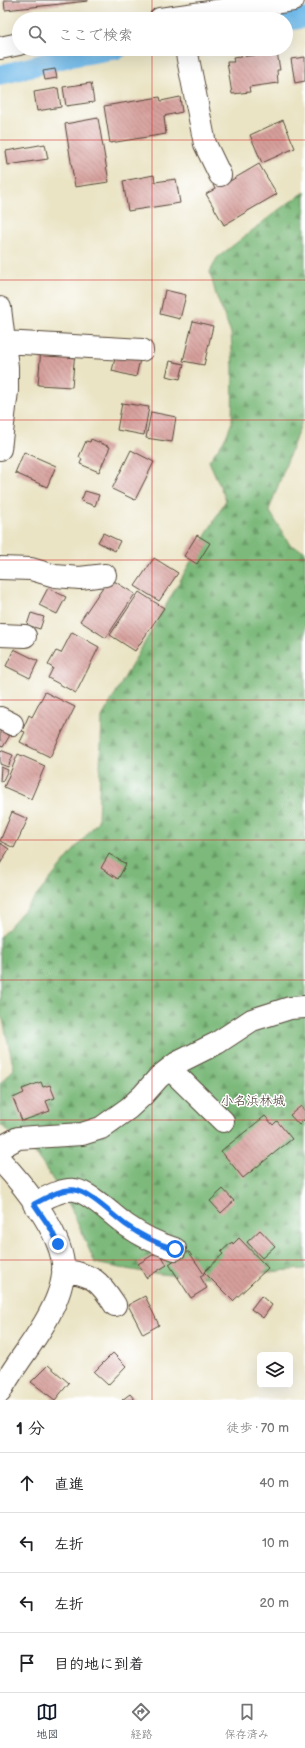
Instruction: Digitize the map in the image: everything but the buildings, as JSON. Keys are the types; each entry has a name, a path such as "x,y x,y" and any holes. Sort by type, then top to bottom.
{"street":[{"path":"212,12 293,0"},
{"path":"0,48 12,45"},
{"path":"187,56 205,144 220,175"},
{"path":"0,308 7,367 7,391 0,449"},
{"path":"4,342 142,350"},
{"path":"0,568 31,570 55,576 73,577 105,575"},
{"path":"0,635 25,636"},
{"path":"2,1385 49,1315 62,1284 63,1270 58,1244 51,1229 1,1160 18,1138 82,1134 101,1128 129,1108 159,1077 177,1063 234,1032 252,1020 290,1008 305,1007"},
{"path":"170,1069 223,1121"},
{"path":"34,1204 57,1193 75,1190 85,1194 127,1226 162,1245 175,1249"},
{"path":"63,1270 82,1273 91,1277 101,1286 115,1305"}],"green space":[{"path":"305,192 305,413 269,510 290,545 305,551 305,1269 222,1277 166,1275 95,1263 70,1206 38,1157 0,1124 0,1084 14,1069 3,1020 0,1016 0,937 34,899 98,821 102,717 226,500 209,461 226,437 232,422 233,367 231,333 216,295 210,272 217,258 281,208"}],"waterway":[{"path":"293,20 305,18"},
{"path":"0,75 77,56"}],"district":[{"name":"小名浜林城","path":"253,1101"}],"route":[{"path":"58,1244 44,1216 34,1204 57,1193 75,1190 85,1194 127,1226 162,1245 175,1249"}]}
